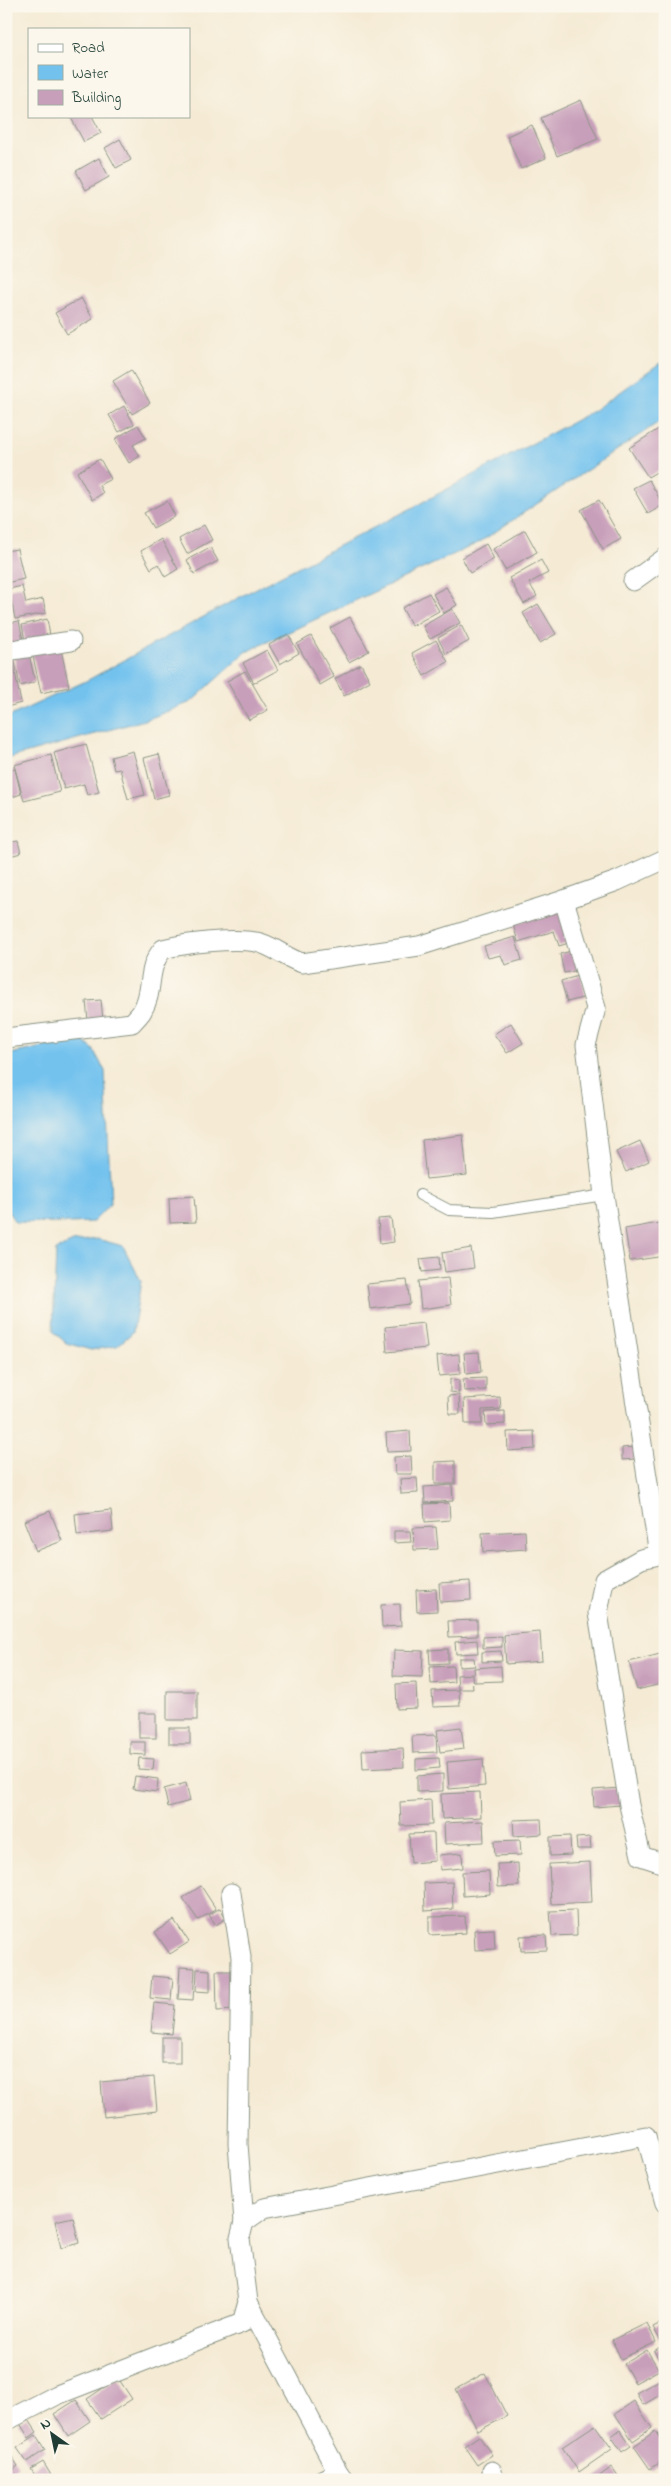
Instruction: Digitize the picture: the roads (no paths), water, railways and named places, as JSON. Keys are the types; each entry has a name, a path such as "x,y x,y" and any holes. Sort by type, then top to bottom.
{"street":[{"path":"633,581 665,558"},
{"path":"6,651 71,641"},
{"path":"6,1038 132,1023 143,1010 155,959 163,949 174,946 197,943 257,942 288,959 302,962 419,946 564,900 617,881 665,859"},
{"path":"564,900 596,1008 586,1045 604,1195 659,1555 641,1559 604,1580 598,1613 629,1805 642,1856 665,1864"},
{"path":"232,1892 241,1957 238,2135 244,2222 240,2238 248,2302 335,2477"},
{"path":"244,2222 264,2208 646,2136 665,2203"},
{"path":"6,2421 58,2395 242,2323 248,2302"}],"lane":[{"path":"420,1195 450,1210 493,1212 604,1195"}],"water":[{"path":"660,363 665,369 665,418 480,542 246,652 191,702 148,719 6,759 6,718 88,680 251,591 593,411"},
{"path":"80,1039 93,1049 105,1071 111,1203 93,1222 15,1222 6,1208 6,1055"},
{"path":"97,1239 123,1246 141,1281 133,1332 117,1346 91,1350 66,1343 53,1331 56,1250 73,1242"}]}
